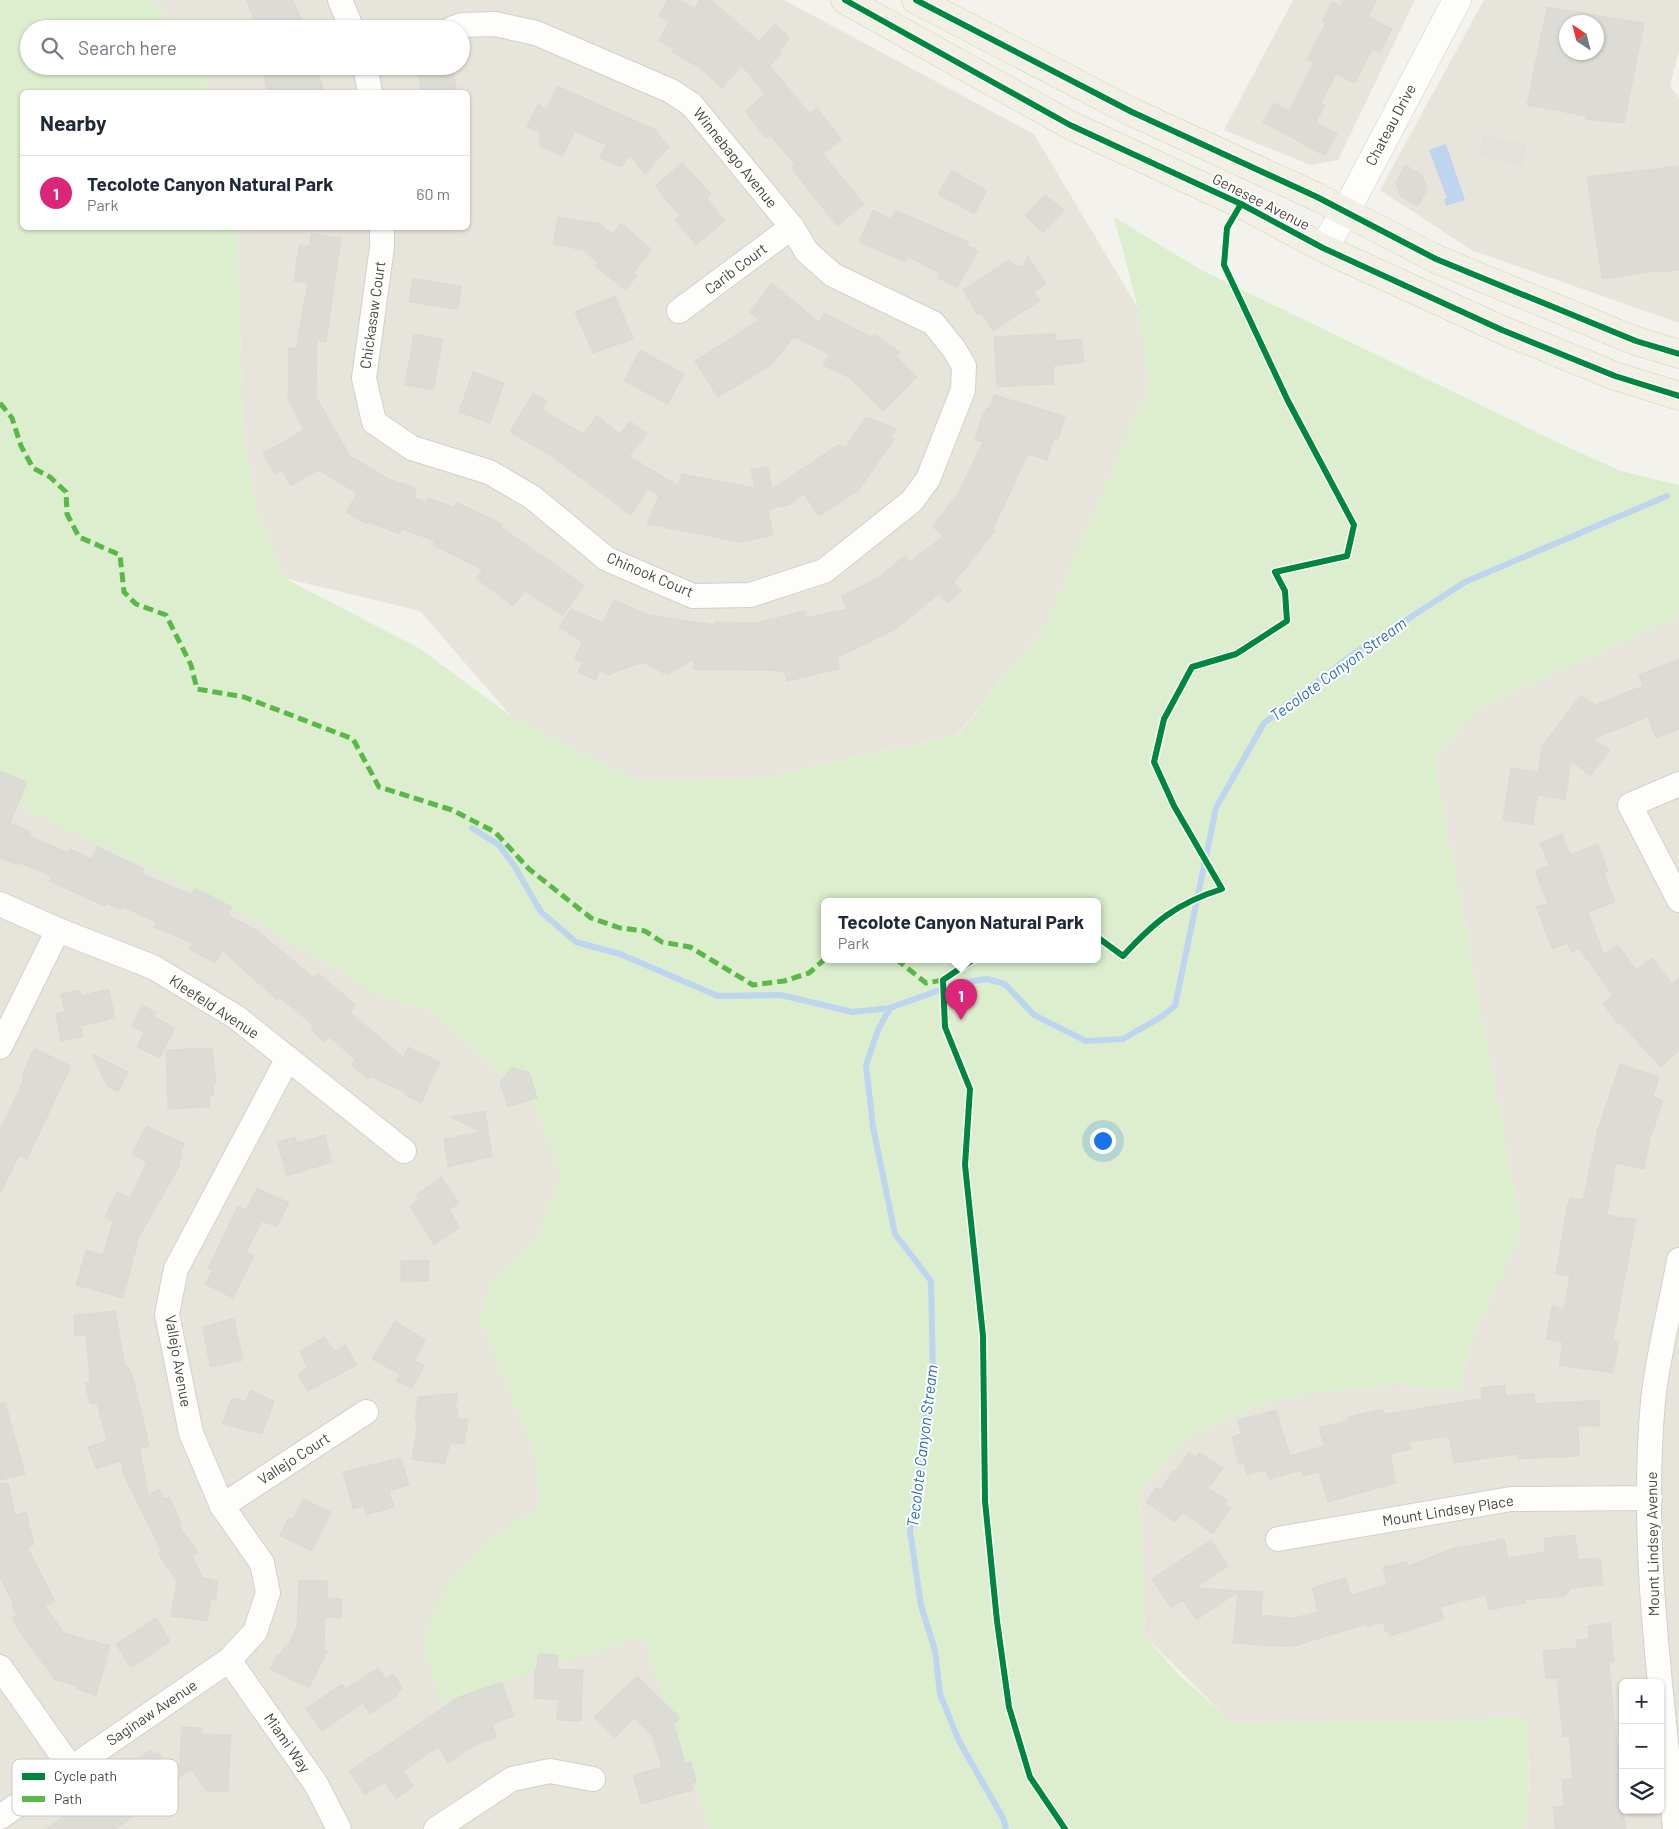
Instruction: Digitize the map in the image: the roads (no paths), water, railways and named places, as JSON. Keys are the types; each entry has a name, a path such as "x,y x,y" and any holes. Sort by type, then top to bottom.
{"main road":[{"name":"Genesee Avenue","path":"845,0 1070,125 1241,204 1323,248 1502,330 1616,376 1679,396"},
{"name":"Genesee Avenue","path":"916,0 1132,112 1346,211 1445,263 1636,341 1679,354"}],"street":[{"path":"340,0 348,20"},
{"name":"Chateau Drive","path":"1323,248 1346,211 1457,0"},
{"name":"Winnebago Avenue","path":"470,26 495,24 536,33 670,91 692,105 792,227 807,252 834,274 933,323 954,349"},
{"path":"367,75 370,90"},
{"name":"Carib Court","path":"679,311 792,227"},
{"name":"Chickasaw Court","path":"382,230 382,247 364,378 374,422 412,448 462,465"},
{"name":"Chinook Court","path":"462,465 489,472 532,497 606,558 693,596 750,595 824,571 912,501 928,479 963,390 964,366 954,349"},
{"path":"1679,784 1630,804 1679,900"},
{"name":"Kleefeld Avenue","path":"0,904 58,930 153,968 236,1017 404,1150"},
{"path":"0,1047 58,930"},
{"name":"Vallejo Avenue","path":"229,1660 255,1632 268,1593 262,1563 222,1506 191,1433 167,1314 176,1269 288,1058"},
{"name":"Mount Lindsey Avenue","path":"1675,1829 1651,1580 1650,1498 1654,1401 1679,1260"},
{"name":"Vallejo Court","path":"222,1506 366,1412"},
{"name":"Mount Lindsey Place","path":"1278,1539 1511,1499 1650,1498"},
{"name":"Saginaw Avenue","path":"84,1759 229,1660"},
{"name":"Miami Way","path":"229,1660 316,1784 340,1829"},
{"path":"0,1667 65,1759"},
{"path":"436,1829 512,1778 550,1771 593,1779"},
{"name":"Saginaw Avenue","path":"0,1817 12,1809"}],"water":[{"path":"1446,144 1465,200 1446,206 1444,199 1447,198 1429,150"}],"waterway":[{"name":"Tecolote Canyon Stream","path":"1006,1829 1003,1818 959,1741 940,1694 935,1650 921,1606 910,1530 920,1484 921,1446 933,1377 931,1281 895,1234 873,1127 866,1065 878,1030 890,1008 959,983 987,979 1005,984 1034,1015 1086,1041 1123,1039 1161,1017 1175,1006 1216,808 1264,723 1352,655 1465,582 1667,496"},
{"path":"472,828 499,845 515,867 541,912 576,942 620,954 718,996 781,995 852,1012 890,1008"}],"place":[{"name":"Tecolote Canyon Natural Park","path":"961,1020"}]}
